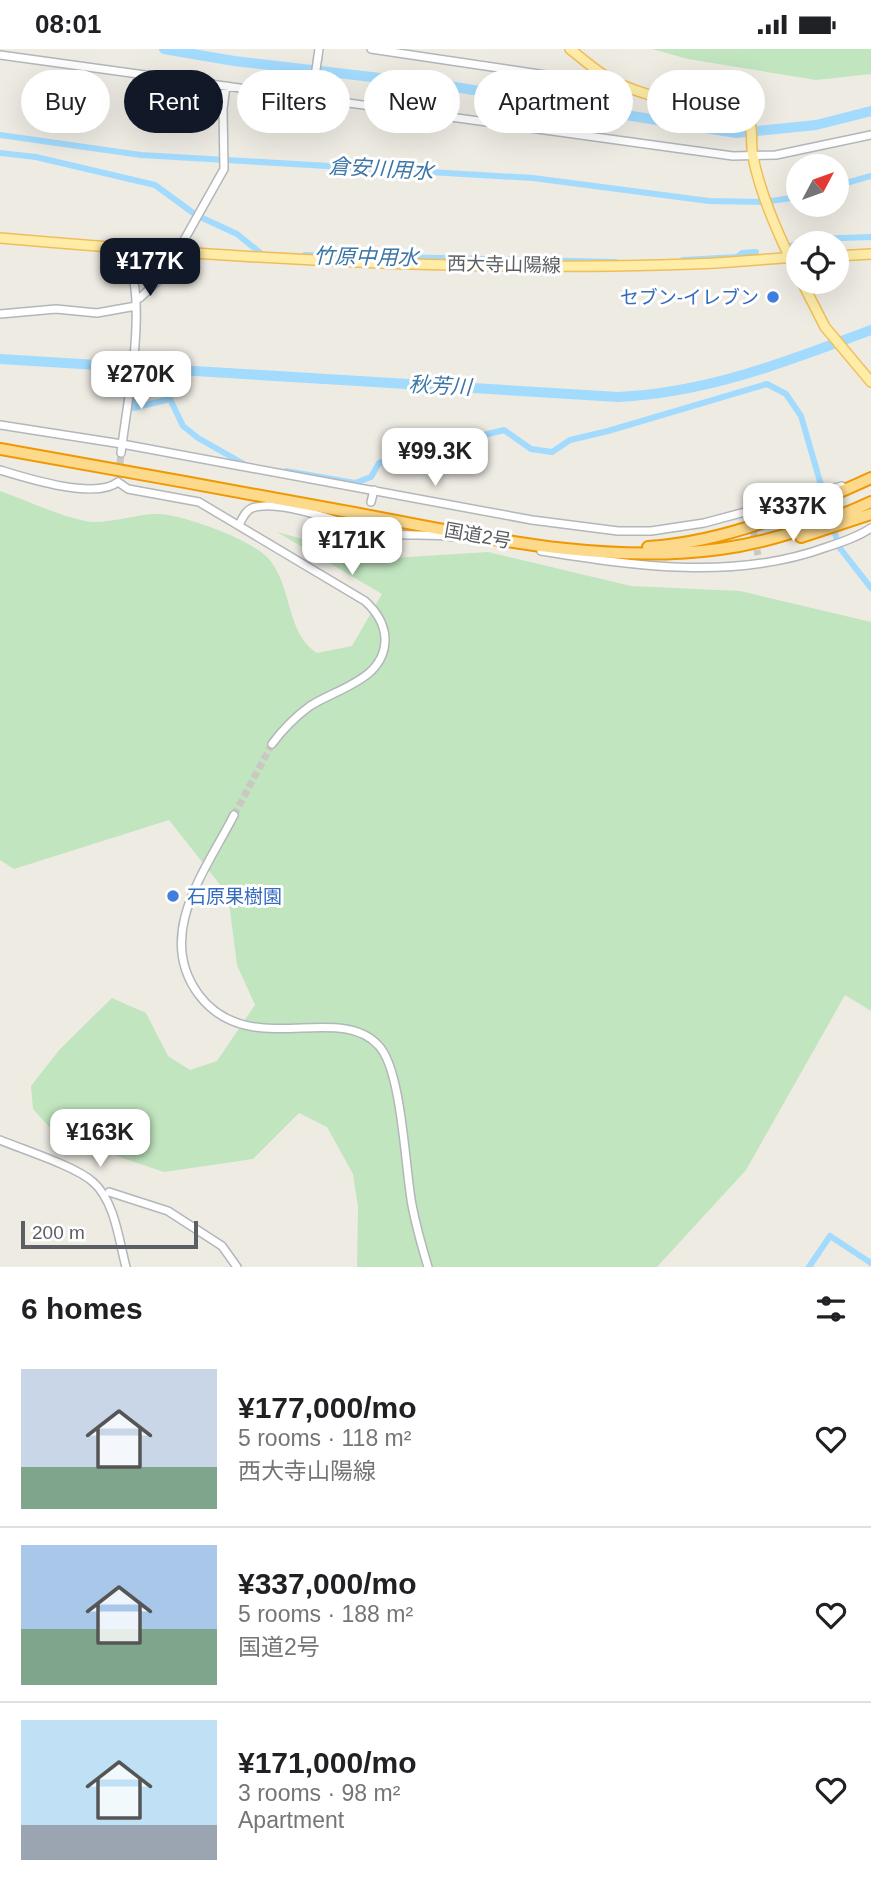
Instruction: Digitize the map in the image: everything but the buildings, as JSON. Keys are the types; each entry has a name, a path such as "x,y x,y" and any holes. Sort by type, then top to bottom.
{"highway":[{"name":"国道2号","path":"0,449 505,540 600,552 663,554 722,549 842,520"},
{"path":"600,552 659,547 763,523 871,476"},
{"path":"842,520 871,502"},
{"path":"842,520 871,514"}],"main road":[{"path":"570,49 598,70"},
{"path":"633,89 728,113 747,114 753,154 777,229 786,244"},
{"name":"西大寺山陽線","path":"0,238 280,260 693,264 786,258"},
{"path":"849,255 871,254"},
{"path":"809,294 833,337 871,382"}],"street":[{"path":"316,70 319,49"},
{"path":"371,49 512,70"},
{"path":"0,55 237,87"},
{"path":"0,314 56,309 97,313 136,302 155,286 178,254 226,163 223,109 226,86"},
{"path":"350,103 559,134 753,154 871,135"},
{"path":"122,449 127,427 136,302 128,249"},
{"path":"0,425 122,449 374,490 532,520 618,531 682,527 750,516 786,500 816,498"},
{"path":"0,470 46,484 106,489 119,479 128,489 199,502 365,601 379,616 385,634 383,653 374,669 359,681 301,713 272,744"},
{"path":"371,502 374,490"},
{"path":"239,525 246,512 253,508 269,507 299,510 366,530 408,536 449,536 625,563 699,569 758,559 788,558 833,545 871,528"},
{"path":"366,530 367,520"},
{"path":"234,815 186,908 180,941 187,975 210,1008 237,1023 265,1029 358,1031 378,1044 392,1066 412,1206 428,1267"},
{"path":"0,1140 95,1183 114,1220 125,1267"},
{"path":"109,1192 167,1211 222,1246 237,1267"}],"green space":[{"path":"652,49 871,49 871,74 816,80 688,59"},
{"path":"0,491 53,512 85,521 101,522 154,514 165,515 196,522 246,542 267,557 275,568 299,633 317,653 352,646 382,594 277,532 376,559 488,552 631,586 740,591 871,622 871,1011 845,995 746,1170 657,1267 357,1267 358,1207 353,1174 327,1127 299,1113 253,1159 164,1172 52,1130 33,1109 31,1086 60,1049 112,998 146,1013 168,1056 190,1070 217,1061 255,1005 237,965 228,895 169,820 14,869 0,860"}],"waterway":[{"path":"164,49 234,61 449,86 736,133 816,125 871,111"},
{"name":"倉安川用水","path":"0,135 141,155 533,178 709,201 763,202"},
{"name":"竹原中用水","path":"0,153 36,157 155,185 196,215 237,234 263,255"},
{"name":"倉安川用水","path":"849,182 871,176"},
{"name":"倉安川用水","path":"771,201 786,199"},
{"name":"竹原中用水","path":"849,238 871,237"},
{"name":"竹原中用水","path":"683,260 737,257 742,253 756,252"},
{"name":"竹原中用水","path":"305,255 616,262"},
{"name":"秋芳川","path":"0,359 618,397 684,389 747,374 871,330"},
{"path":"138,368 133,408 170,399 183,426 198,438 244,464"},
{"path":"286,471 355,483 371,477 379,463 415,448 431,459 480,436 504,430 531,449 552,452 570,440 767,384 786,394 801,416 837,540"},
{"path":"839,547 871,588"},
{"path":"809,1267 830,1236 871,1263"}],"tunnel":[{"path":"119,474 121,453"},
{"path":"751,519 758,555"},
{"path":"234,815 272,744"}],"place":[{"name":"セブン-イレブン","path":"773,297"},
{"name":"石原果樹園","path":"173,896"}]}
